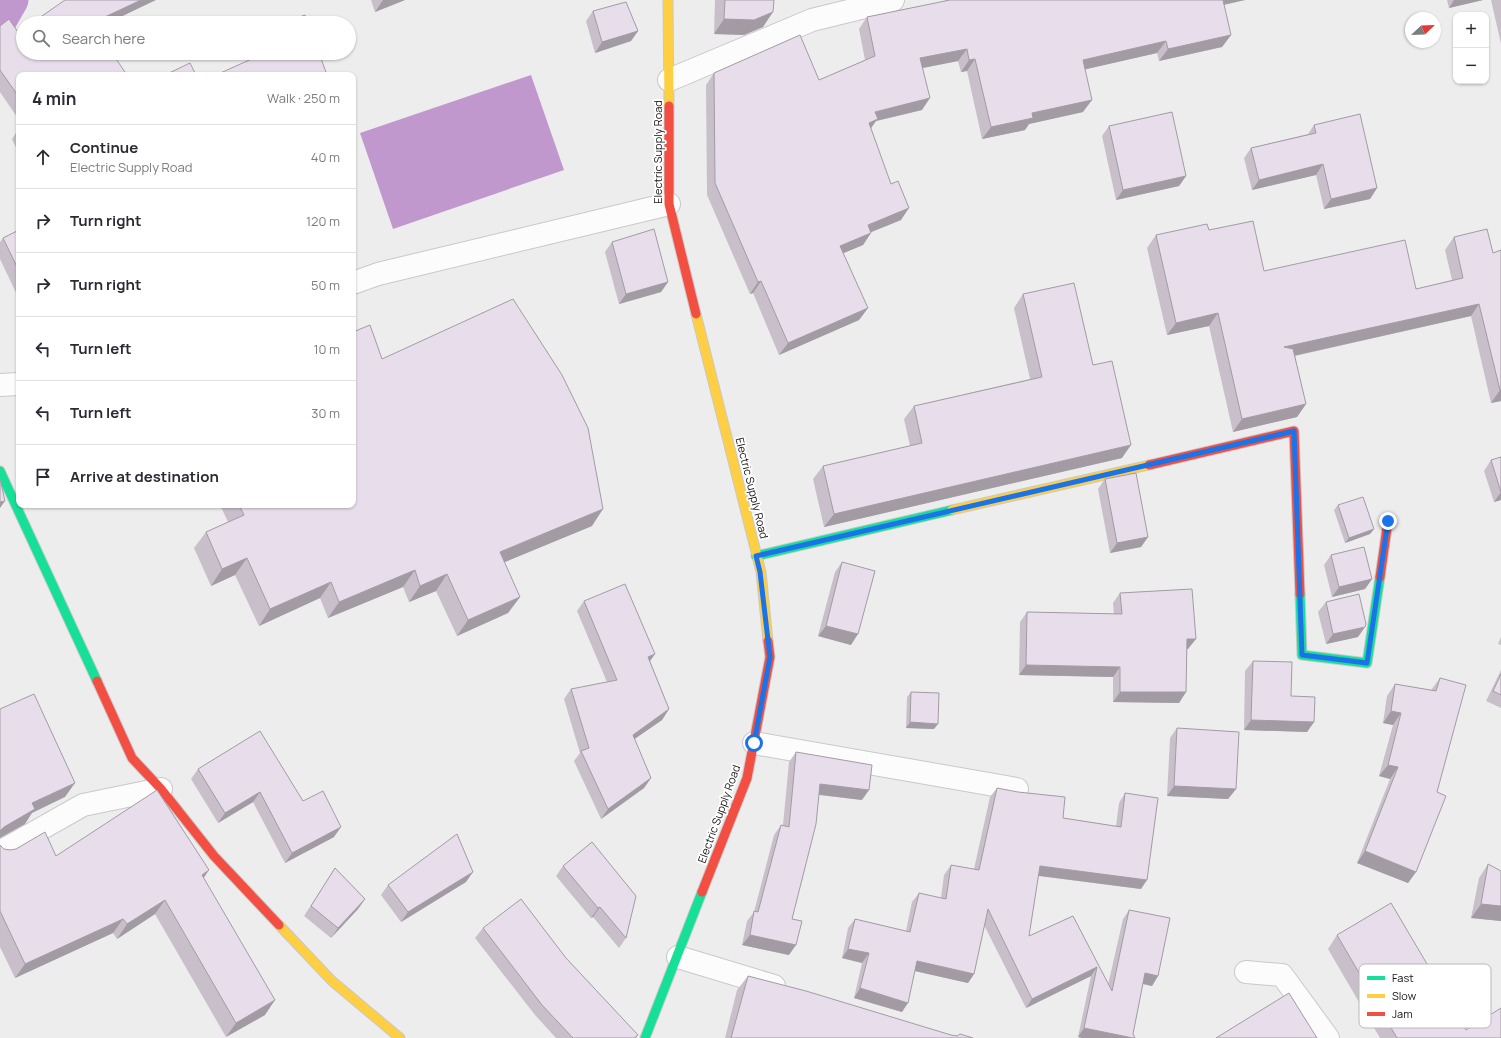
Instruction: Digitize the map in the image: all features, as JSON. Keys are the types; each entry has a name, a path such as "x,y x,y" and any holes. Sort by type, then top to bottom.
{"street":[{"name":"Electric Supply Road","path":"646,1038 748,778 770,657 760,572 669,204 668,0"},
{"path":"669,80 812,20 893,0"},
{"path":"356,282 378,274 669,204"},
{"path":"0,385 16,384"},
{"path":"756,556 1294,431 1302,655 1367,663 1388,521"},
{"path":"0,471 16,506"},
{"path":"17,508 132,758 161,789 214,856 332,981 400,1038"},
{"path":"754,743 1017,789"},
{"path":"0,852 83,805 161,789"},
{"path":"678,957 792,992"},
{"path":"1246,972 1282,975 1328,1038"}],"shaded area":[{"path":"531,75 564,170 393,229 360,133"}],"building":[{"path":"65,0 141,0 107,16 42,16"},
{"path":"725,0 774,0 773,12 754,20 724,19"},
{"path":"950,0 1223,0 1231,35 1168,49 1166,41 1083,60 1092,100 1032,113 1033,118 991,127 975,59 969,60 967,49 920,58 930,98 875,112 878,119 869,123 891,184 898,181 909,208 868,225 871,233 840,246 868,308 788,343 761,281 758,282 715,183 714,73 800,35 819,80 875,56 867,17"},
{"path":"626,2 638,31 602,42 593,11"},
{"path":"9,19 16,29 16,60 117,60 125,72 16,72 16,93 0,70 0,26"},
{"path":"249,60 322,60 326,72 223,72"},
{"path":"190,63 194,72 171,72"},
{"path":"1172,112 1186,176 1123,190 1109,126"},
{"path":"1360,114 1377,188 1331,199 1323,164 1259,180 1251,148 1316,133 1314,125"},
{"path":"1253,221 1264,271 1405,240 1416,289 1463,278 1454,237 1487,229 1493,253 1501,250 1501,390 1479,304 1284,347 1293,349 1306,404 1242,419 1218,313 1176,323 1156,235 1207,224 1209,230"},
{"path":"654,229 668,282 626,294 612,242"},
{"path":"16,232 16,265 3,238"},
{"path":"1074,283 1093,365 1112,361 1131,445 834,514 823,466 922,443 914,406 1042,377 1023,294"},
{"path":"513,299 562,375 588,428 603,509 500,552 520,597 468,620 447,574 420,586 415,570 339,602 331,582 270,609 247,558 222,569 206,532 244,515 240,508 356,508 356,331 370,325 382,359"},
{"path":"1501,457 1501,492 1491,460"},
{"path":"1136,473 1148,537 1117,543 1105,479"},
{"path":"0,479 5,501 0,502"},
{"path":"1363,497 1374,529 1349,538 1338,505"},
{"path":"1364,547 1372,579 1339,587 1331,555"},
{"path":"842,562 875,571 858,634 826,626"},
{"path":"625,584 655,654 648,657 669,709 633,735 651,778 608,809 581,751 589,748 571,689 617,680 584,601"},
{"path":"1192,589 1196,639 1187,639 1186,692 1120,692 1120,667 1026,665 1027,612 1122,614 1120,593"},
{"path":"1359,594 1366,624 1365,627 1333,634 1326,602"},
{"path":"1253,661 1292,662 1291,696 1315,697 1314,722 1251,720"},
{"path":"1501,674 1501,695 1493,691"},
{"path":"1440,678 1466,685 1437,792 1446,796 1416,872 1365,851 1398,767 1388,765 1401,713 1391,711 1395,684 1436,691"},
{"path":"911,692 939,693 938,724 910,722"},
{"path":"34,694 75,783 32,803 35,809 4,827 0,831 0,709"},
{"path":"1177,728 1239,732 1236,789 1174,786"},
{"path":"260,731 303,801 323,791 341,827 292,853 260,792 225,813 198,769"},
{"path":"796,752 872,765 869,790 820,784 816,824 792,919 802,921 796,945 750,935 754,911 758,912 781,825 789,827"},
{"path":"997,788 1018,792 1065,797 1063,818 1121,827 1125,793 1158,798 1147,880 1040,866 1029,936 1073,916 1112,991 1129,910 1170,918 1158,976 1145,973 1133,1034 1135,1038 1084,1028 1097,967 1032,999 988,909 974,974 917,961 908,1003 860,988 869,953 848,949 855,919 910,932 919,893 946,899 951,865 979,870"},
{"path":"157,790 209,870 202,875 275,1000 236,1023 165,900 127,924 123,919 25,964 0,911 0,845 4,849 16,849 45,832 56,856"},
{"path":"457,834 473,872 408,912 388,885"},
{"path":"592,842 636,896 626,938 600,907 598,908 563,866"},
{"path":"1488,864 1501,871 1501,906 1481,904"},
{"path":"335,868 365,899 338,928 311,906"},
{"path":"521,899 566,958 638,1035 634,1038 573,1038 542,1005 483,928"},
{"path":"1391,903 1427,964 1359,964 1359,973 1337,935"},
{"path":"748,976 806,991 951,1035 957,1036 960,1034 973,1038 731,1038"},
{"path":"1289,993 1317,1038 1216,1038"},
{"path":"1501,1008 1501,1038 1397,1038 1391,1028 1465,1028 1466,1030 1469,1028 1491,1028 1491,1014"}],"waterway":[{"path":"0,21 12,0"}],"traffic: fast":[{"path":"0,471 16,506"},
{"path":"17,508 97,681"},
{"path":"756,556 952,510"},
{"path":"1300,594 1302,655 1367,663 1380,577"},
{"path":"645,1038 702,892"}],"traffic: slow":[{"path":"668,0 669,106"},
{"path":"696,314 761,572 768,641"},
{"path":"952,510 1149,465"},
{"path":"279,925 332,981 400,1038"}],"traffic: jam":[{"path":"669,106 669,204 696,314"},
{"path":"1149,465 1294,431 1300,594"},
{"path":"1380,577 1388,521"},
{"path":"702,892 747,778 770,657 768,641"},
{"path":"97,681 132,758 161,789 214,856 279,925"}],"route":[{"path":"754,743 770,657 760,572 756,556 1294,431 1302,655 1367,663 1388,521"}]}
